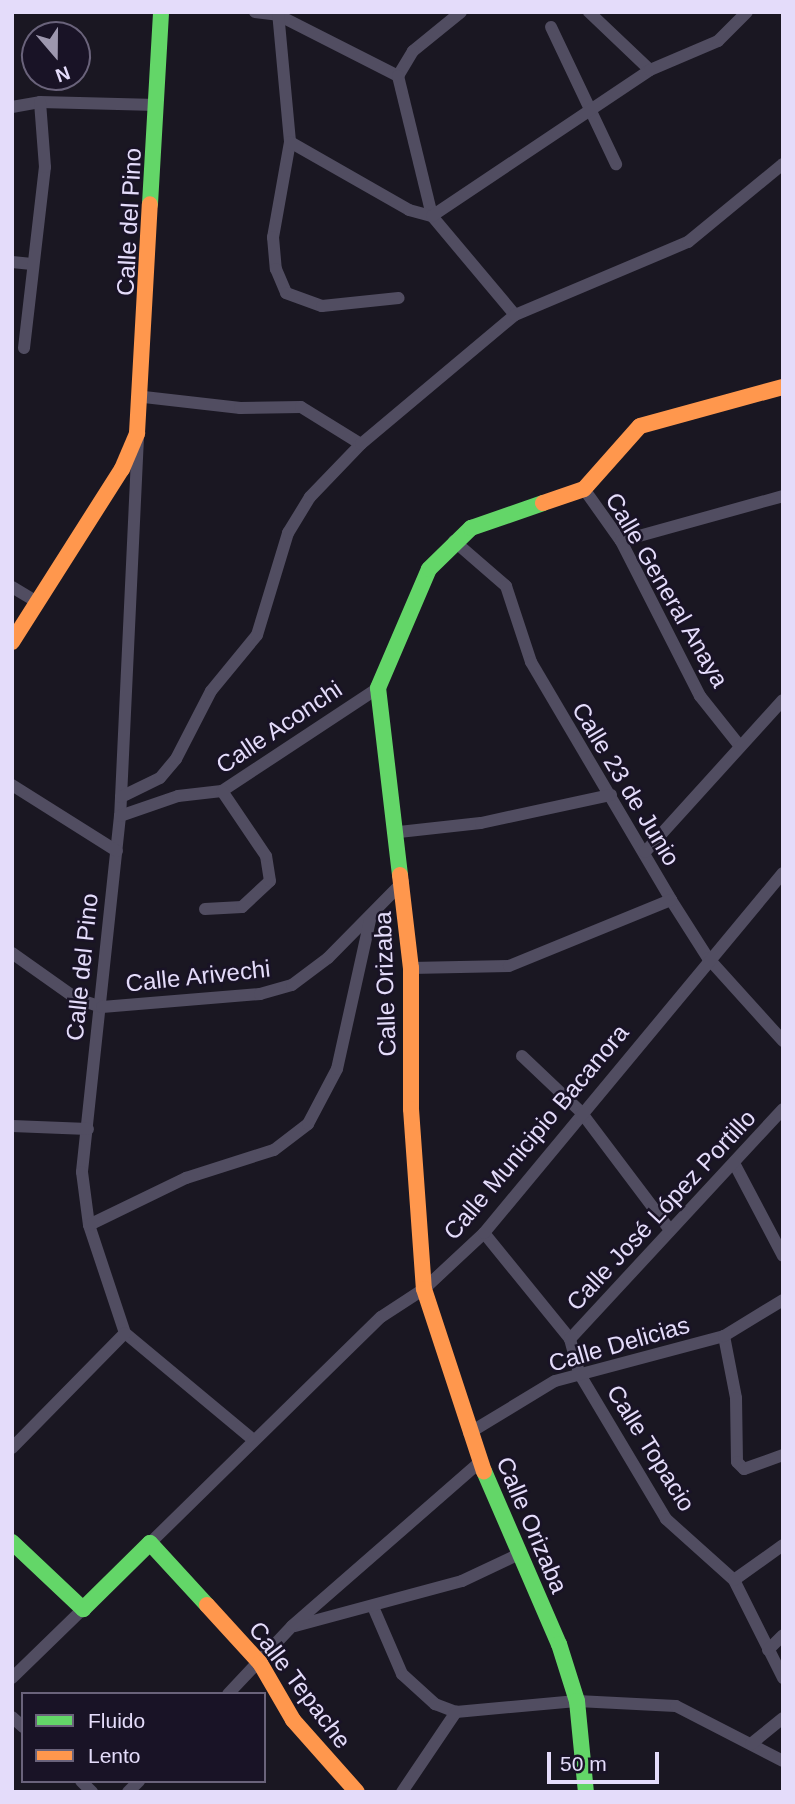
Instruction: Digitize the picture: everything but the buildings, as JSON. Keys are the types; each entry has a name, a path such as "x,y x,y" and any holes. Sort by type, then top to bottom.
{"street":[{"name":"Calle del Pino","path":"125,1333 89,1225 82,1172 102,1007 120,816 137,433 144,397 161,12"},
{"path":"256,12 278,14 398,76"},
{"path":"461,12 413,51 398,76 432,216 471,270 515,315"},
{"path":"589,12 650,70"},
{"path":"290,142 409,210 432,216 650,70 719,41 747,12"},
{"path":"278,14 290,142 272,250 286,293 322,306 399,298"},
{"path":"551,27 593,108 616,164"},
{"path":"12,107 40,102 157,105"},
{"path":"24,348 45,167 40,102"},
{"path":"121,797 160,778 176,759 211,691 257,635 288,533 310,498 361,444 515,315 688,242 783,164"},
{"path":"12,262 32,264"},
{"path":"378,688 429,569 454,541 471,528 584,489 640,426 783,387"},
{"path":"144,397 301,407 361,444"},
{"name":"Calle del Pino","path":"12,642 122,469 137,433"},
{"name":"Calle General Anaya","path":"584,489 621,541 700,696 739,745"},
{"path":"621,541 783,496"},
{"name":"Calle 23 de Junio","path":"454,541 506,586 518,606 531,662 671,900 708,958 783,1041"},
{"path":"12,587 39,603"},
{"name":"Calle Aconchi","path":"120,816 177,796 222,792 378,688"},
{"name":"Calle Orizaba","path":"378,688 398,832 411,968 411,1109 424,1289 480,1462 517,1555 559,1644 577,1701 586,1792"},
{"path":"645,852 739,745 783,700"},
{"path":"12,785 117,852"},
{"path":"205,909 242,907 270,881 266,856 222,792"},
{"path":"398,832 481,823 611,795"},
{"name":"Calle Municipio Bacanora","path":"150,1543 252,1439 381,1317 424,1289 484,1234 708,958 783,873"},
{"name":"Calle Arivechi","path":"12,953 77,999 102,1007 260,994 292,985 370,920 403,881"},
{"path":"411,968 509,965 671,900"},
{"path":"89,1225 186,1178 274,1150 308,1124 337,1069 370,920"},
{"path":"522,1056 581,1112 670,1230"},
{"name":"Calle José López Portillo","path":"570,1339 783,1109"},
{"path":"12,1126 88,1129"},
{"path":"734,1163 783,1256"},
{"path":"484,1234 570,1339"},
{"name":"Calle Delicias","path":"469,1433 579,1373 724,1336 783,1300"},
{"path":"12,1448 125,1333 252,1439"},
{"path":"724,1336 736,1398 737,1462 744,1469 783,1455"},
{"name":"Calle Topacio","path":"570,1339 579,1373 666,1518 734,1580 783,1678"},
{"path":"230,1692 292,1626 480,1462"},
{"path":"12,1542 83,1609"},
{"path":"12,1678 150,1543"},
{"name":"Calle Tepache","path":"150,1543 260,1663 293,1720 356,1791"},
{"path":"734,1580 783,1545"},
{"path":"292,1626 374,1609 517,1555"},
{"path":"374,1609 402,1674 435,1704 456,1712 577,1701 676,1706 783,1761"},
{"path":"768,1650 783,1635"},
{"path":"402,1792 456,1712"},
{"path":"751,1744 783,1718"},
{"path":"347,1792 356,1791"}],"traffic: fast":[{"path":"150,204 161,12"},
{"path":"400,875 378,688 429,569 471,528 543,503"},
{"path":"484,1471 559,1644 577,1701 586,1792"},
{"path":"12,1542 83,1609 150,1543 207,1605"}],"traffic: slow":[{"path":"12,642 122,469 137,433 150,204"},
{"path":"543,503 584,489 640,426 783,387"},
{"path":"400,875 411,968 411,1109 424,1289 484,1471"},
{"path":"207,1605 260,1663 293,1720 357,1792"}]}
